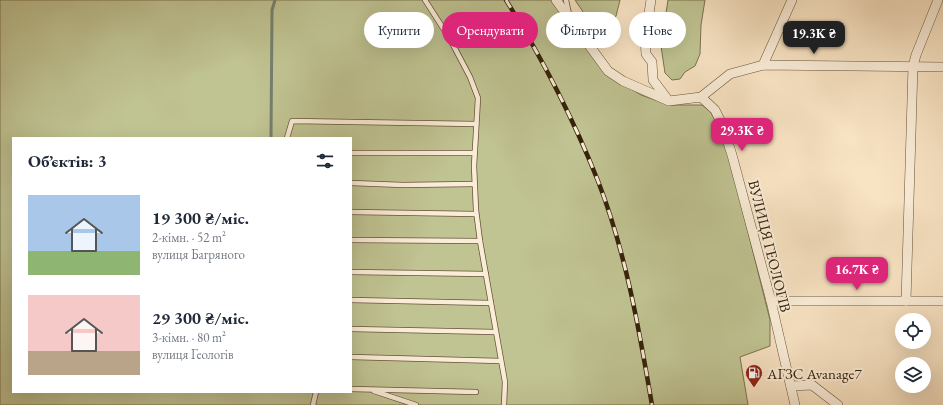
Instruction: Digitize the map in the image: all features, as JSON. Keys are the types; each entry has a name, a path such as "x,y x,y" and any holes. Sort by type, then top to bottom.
{"street":[{"path":"556,0 565,12"},
{"path":"651,0 645,39 646,54 652,62 654,80 669,101"},
{"path":"763,65 792,0"},
{"path":"906,301 913,66 938,0"},
{"path":"591,48 608,71 624,81 669,101 702,98 730,74 763,65 943,67"},
{"name":"ВУЛИЦЯ ГЕОЛОГІВ","path":"702,98 714,110 722,124 732,155 771,301 795,405"},
{"path":"771,301 943,302"},
{"path":"791,386 812,385 838,405"}],"lane":[{"path":"425,0 450,39 470,77 478,98 474,153 476,214 490,304 505,382 504,405"},
{"path":"566,0 569,12"},
{"path":"287,137 292,121 476,124"},
{"path":"352,153 474,153"},
{"path":"352,183 404,185 474,184"},
{"path":"352,212 476,214"},
{"path":"352,240 480,241"},
{"path":"352,272 486,274"},
{"path":"352,300 490,304"},
{"path":"352,329 495,332"},
{"path":"352,357 501,361"},
{"path":"352,389 476,392"},
{"path":"368,389 416,405"},
{"path":"313,405 316,393"}],"green space":[{"path":"0,0 551,0 560,12 546,12 546,48 587,48 606,74 641,95 669,105 702,105 710,111 718,125 729,156 770,320 770,346 740,357 748,405 0,405"},
{"path":"575,0 620,0 617,12 583,12"},
{"path":"668,0 705,0 701,25 700,54 695,66 685,72 680,79 672,80 665,73 661,48 686,48 686,12 666,12"}],"waterway":[{"path":"271,137 272,10 275,0"}],"railway":[{"path":"506,0 532,44 567,111 598,181 608,208 631,292 652,405"}],"place":[{"name":"АГЗС Avanage7","path":"754,388"}]}
